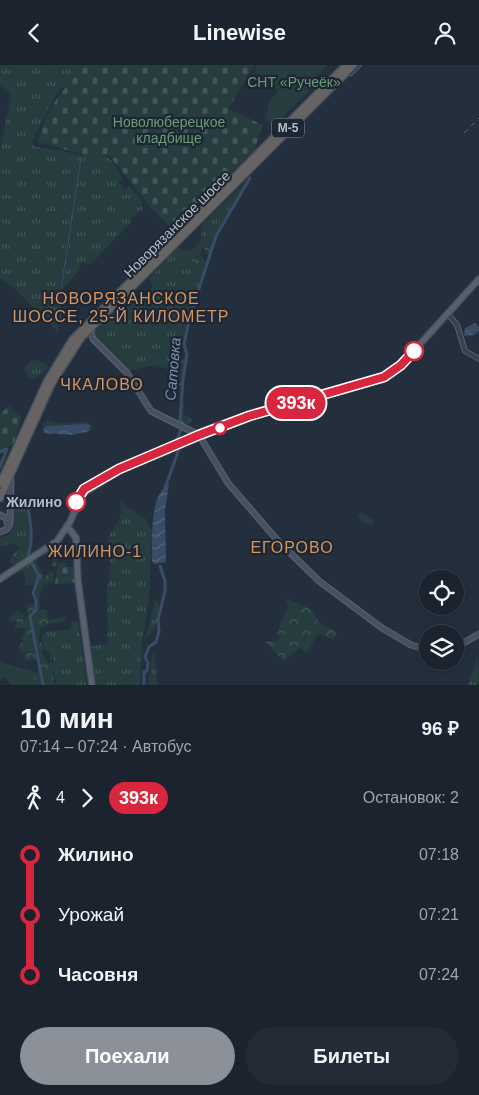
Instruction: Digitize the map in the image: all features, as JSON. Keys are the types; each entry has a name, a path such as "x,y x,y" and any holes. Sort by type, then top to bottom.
{"highway":[{"name":"Новорязанское шоссе","path":"0,484 52,371 83,327 187,226 283,126 346,65"},
{"name":"Новорязанское шоссе","path":"0,498 60,367 81,338 354,65"}],"main road":[{"path":"199,436 249,414 388,373 400,364 479,277"},
{"path":"0,579 53,545 69,524 76,500 88,487 119,469 249,416 384,377 401,365 479,277"},
{"path":"95,323 91,335 127,373 152,411 199,436 228,483 278,541 339,598 382,628 411,645 419,647"},
{"path":"0,477 11,460"},
{"path":"8,527 12,470"},
{"path":"0,515 7,520 8,527"},
{"path":"69,524 77,542 78,584 92,685"},
{"path":"0,532 8,527"},
{"path":"63,534 68,531 74,533"},
{"path":"464,643 479,634"}],"street":[{"path":"225,194 247,176 359,65"},
{"path":"448,314 457,325 465,351 479,359"}],"green space":[{"path":"0,65 85,65 71,82 58,91 32,141 33,146 79,156 58,303 58,332 13,287 0,279 0,150 11,95 0,85"},
{"name":"Новолюберецкое кладбище","path":"85,65 254,65 228,109 263,125 254,151 171,228 151,208 109,155 85,155 38,142 51,108"},
{"name":"СНТ «Ручеёк»","path":"257,65 328,65 313,79 316,85 274,125 265,120 269,103 278,90 256,73 255,68"},
{"path":"79,154 82,155 63,288 61,288"},
{"path":"103,154 112,161 123,179 119,182 124,189 129,186 142,201 142,210 132,217 130,223 91,264 82,263 78,272 63,288 82,155"},
{"path":"251,179 219,233 213,251 206,255 203,244 231,207 246,181"},
{"path":"245,183 231,207 203,244 200,256 195,256 194,265 200,273 190,302 184,342 176,354 174,366 170,370 156,365 128,371 95,339 93,332 136,293 140,301 147,296 153,286 150,278 177,247 185,251 194,249 201,240 202,225"},
{"path":"192,256 203,257 206,264 189,315 190,302 200,273 192,262"},
{"path":"186,354 188,357 182,393 173,372"},
{"path":"35,360 47,364 48,368 35,379 28,378 24,368 30,361"},
{"path":"183,395 184,414 191,419 188,425 178,421 181,397"},
{"path":"9,406 22,416 14,443 0,452 0,414"},
{"path":"48,420 58,423 87,422 93,427 92,430 83,434 81,433 89,430 90,427 85,424 46,426 43,429 43,424"},
{"path":"43,429 45,433 58,433 48,435 43,433"},
{"path":"25,500 32,527 30,550 21,558 14,559 19,549 15,543 0,546 0,538 10,534 12,504"},
{"path":"121,500 130,509 146,519 152,531 149,600 142,642 140,681 138,685 96,685 91,646 108,644 107,591 111,567 106,550 109,536 120,519"},
{"path":"360,512 374,520 371,526 357,518"},
{"path":"60,543 61,547 55,568 52,565 54,552 37,557"},
{"path":"16,550 19,550 14,559 18,560 23,553 30,550 33,552 24,560 12,565 9,561"},
{"path":"36,558 44,579 50,571 54,573 53,582 44,584 39,599 40,610 47,610 48,620 67,616 63,622 48,624 40,629 39,641 44,647 42,653 49,665 50,657 52,659 54,685 33,685 35,672 38,673 41,670 39,662 35,660 25,661 23,657 25,653 21,652 18,647 23,641 21,637 26,630 23,627 14,629 17,620 11,622 8,619 16,611 23,614 24,619 28,615 27,604 36,604 35,589 39,580 32,585 26,585 24,572 14,572"},
{"path":"58,563 66,563 67,567 76,567 75,583 55,584"},
{"path":"286,599 309,608 321,625 323,624 337,633 333,639 321,634 316,636 309,650 305,652 299,648 284,661 265,642 279,640 280,636 277,633 288,607"},
{"path":"155,601 158,601 159,616 152,632 146,638"},
{"path":"78,620 87,685 57,685 53,671 54,660 44,647 42,636 46,632 70,629 72,622"},
{"path":"155,652 157,685 148,685 152,655"},
{"path":"478,657 479,685 468,685 477,659"},
{"path":"0,662 35,672 33,685 11,685 5,678 0,680"}],"water":[{"path":"475,323 479,327 479,331 474,335 464,336 465,328"},
{"path":"90,425 89,431 71,435 45,433 43,429 46,426"},
{"path":"169,484 165,510 166,562 155,564 152,561 153,519 158,498 162,490"}],"waterway":[{"path":"61,323 59,302 81,158"},
{"name":"Сатовка","path":"183,424 180,419 187,355 184,344 190,317 216,236 250,178"},
{"name":"Сатовка","path":"176,442 182,427"},
{"path":"0,452 7,449 0,467"},
{"name":"Сатовка","path":"165,488 179,449"},
{"path":"12,501 27,499 31,527 28,556 39,576 33,593 36,600 36,610 30,616 43,685"},
{"name":"Сатовка","path":"144,685 144,672 147,671 148,663 145,657 149,647 156,642 159,631 158,620 165,591 165,581 160,566"}],"railway":[{"path":"464,133 479,118"}],"bus line":[{"name":"393к","path":"76,502 84,489 119,469 249,416 384,377 397,369 414,351"}],"place":[{"name":"Жилино","path":"76,502"}],"district":[{"name":"НОВОРЯЗАНСКОЕ ШОССЕ, 25-Й КИЛОМЕТР","path":"121,307"},
{"name":"ЧКАЛОВО","path":"102,384"},
{"name":"ЕГОРОВО","path":"292,547"},
{"name":"ЖИЛИНО-1","path":"95,551"}]}
